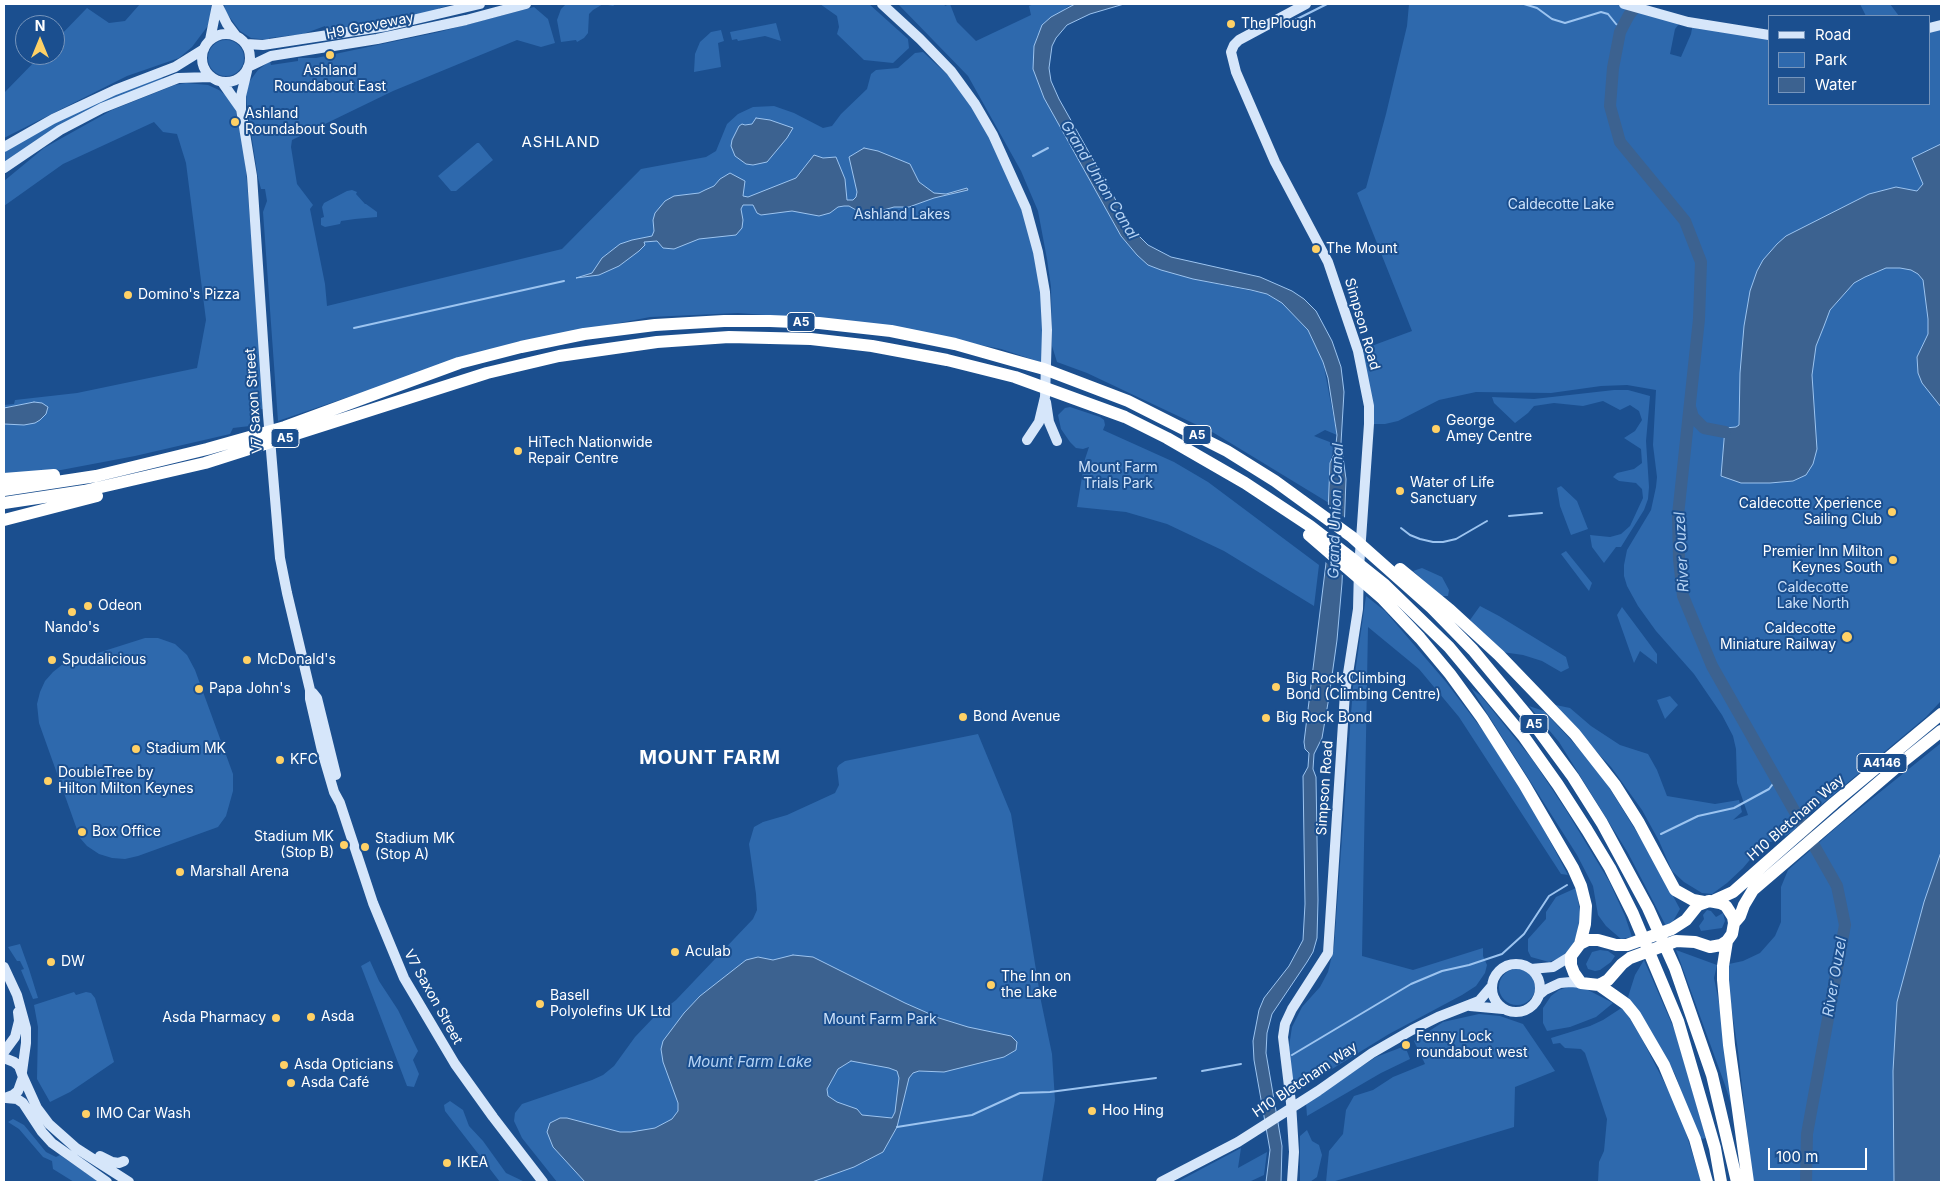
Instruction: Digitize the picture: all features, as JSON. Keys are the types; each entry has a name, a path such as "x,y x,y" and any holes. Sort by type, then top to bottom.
{"highway":[{"name":"A5","path":"4,490 96,476 180,457 285,426 459,363 561,338 655,325 724,321 820,323 891,331 955,344 1015,360 1128,401 1181,426 1227,452 1312,507 1387,563 1473,650 1531,720 1602,823 1648,908 1675,968 1712,1075 1737,1182"},
{"name":"A5","path":"4,504 84,491 173,471 237,453 487,373 562,355 657,342 729,337 811,339 872,346 947,360 1015,377 1074,397 1167,438 1245,483 1385,585 1449,648 1524,737 1587,830 1610,868 1633,914 1678,1021 1696,1079 1721,1182"},
{"path":"4,479 47,476 180,457"},
{"path":"4,520 81,500 173,471"},
{"path":"1310,531 1383,599 1426,645 1482,718 1524,784 1573,868 1581,886 1586,906 1585,924 1580,944 1571,956 1571,965 1581,983 1599,985 1608,980 1630,958 1676,941 1715,947 1727,941"},
{"path":"1387,563 1450,610 1499,655 1575,734 1615,785 1639,823 1675,890 1693,900 1726,906 1733,917 1734,923"},
{"name":"H10 Bletcham Way","path":"1580,944 1588,940 1598,940 1616,945 1627,945 1672,929 1686,920 1698,905 1733,892 1792,848 1941,714"},
{"name":"H10 Bletcham Way","path":"1828,817 1941,731"},
{"name":"H10 Bletcham Way","path":"1748,1182 1729,1045 1724,960 1727,941 1732,934 1734,923 1753,890 1792,848"},
{"path":"1599,985 1626,1004 1635,1015 1664,1066 1695,1139 1707,1182"}],"street":[{"path":"4,168 42,142 102,108 178,78 211,77 222,82 236,80 248,69 250,59 246,44 236,36 217,4"},
{"path":"4,147 53,119 115,90 175,67 204,49 210,40 217,4"},
{"name":"H9 Groveway","path":"246,44 270,44 387,26 480,4"},
{"name":"H9 Groveway","path":"248,69 271,56 377,39 441,26 526,4"},
{"path":"882,4 951,71 975,104 993,135 1026,208 1038,252 1045,292 1047,330 1045,396 1049,422 1057,441"},
{"name":"Simpson Road","path":"1292,1182 1294,1152 1291,1103 1283,1037 1285,1024 1292,1009 1328,954 1345,692 1358,609 1369,406 1358,351 1328,262 1275,162 1236,72 1231,52 1234,45 1240,40 1306,4"},
{"path":"1625,4 1700,24 1768,35"},
{"path":"210,40 222,34 236,36"},
{"path":"204,49 203,64 211,77"},
{"name":"V7 Saxon Street","path":"248,69 241,96 241,109 252,176 268,415 280,558 310,690 313,714 372,903 404,978 455,1064 493,1117 544,1182"},
{"name":"V7 Saxon Street","path":"222,82 241,109"},
{"path":"4,175 42,142"},
{"path":"1027,440 1039,422 1045,396"},
{"path":"1532,969 1539,981 1539,995 1536,1002 1526,1010 1515,1012 1504,1009 1494,1000 1491,987 1496,974 1506,966 1519,964 1532,969 1553,967 1571,956"},
{"path":"4,967 17,995 26,1035 22,1075 18,1090 5,1098"},
{"path":"1539,995 1560,983 1581,983"},
{"name":"H10 Bletcham Way","path":"1161,1182 1238,1142 1318,1091 1372,1053 1412,1030 1438,1017 1479,1001 1491,987"},
{"path":"4,1052 15,1037 19,1021 17,995"},
{"name":"H10 Bletcham Way","path":"1468,1006 1504,1009"},
{"path":"4,1058 14,1062 34,1102 49,1124 60,1135 129,1182"},
{"path":"5,1098 17,1099 23,1103 42,1132 52,1143 70,1158 107,1182"},
{"path":"34,1102 59,1128 84,1146 112,1162 119,1163 124,1161"}],"green space":[{"path":"140,4 211,4 210,23 192,47 179,58 127,76 4,138 4,93 31,65 65,65 65,31 87,8 109,23 125,21"},
{"path":"224,4 454,4 439,8 439,11 346,29 326,29 325,26 295,37 294,35 269,38 269,40 251,38 240,31 225,11"},
{"path":"566,4 603,4 589,14 588,33 577,42 576,40 561,42 557,20 561,9"},
{"path":"820,4 869,4 908,39 909,48 893,63 864,60 837,34 839,27 837,16"},
{"path":"898,4 944,4 945,6 950,4 957,22 976,41 1031,15 1029,6 1034,4 1075,4 1067,7 1037,36 1033,59 1113,222 1131,248 1193,279 1267,294 1282,303 1308,330 1323,362 1337,435 1325,430 1314,436 1335,444 1330,463 1329,503 1214,433 1087,373 1057,362 1052,346 1051,287 1038,211 1021,171 968,76"},
{"name":"Caldecotte Lake","path":"1409,4 1638,4 1682,20 1675,29 1670,54 1681,57 1691,34 1693,23 1768,35 1768,105 1930,105 1930,28 1941,25 1940,702 1926,717 1809,815 1792,832 1776,841 1764,843 1743,868 1712,894 1702,893 1684,882 1672,871 1659,841 1642,810 1611,767 1551,704 1570,708 1591,726 1620,745 1648,754 1657,770 1667,796 1715,804 1739,800 1742,812 1733,820 1748,815 1737,783 1736,749 1733,736 1722,715 1694,674 1656,631 1638,606 1627,586 1624,576 1627,550 1651,510 1656,487 1657,477 1653,445 1656,390 1627,385 1601,386 1551,393 1476,392 1439,400 1398,421 1385,424 1369,424 1358,351 1412,331 1357,193 1366,188 1407,26"},
{"path":"1860,4 1890,4 1898,15 1866,15"},
{"name":"Ashland Lakes","path":"534,7 548,19 555,43 541,47 517,40 393,91 292,140 291,147 297,184 313,205 310,209 325,284 327,306 562,249 641,169 706,157 716,151 727,124 738,114 753,107 774,106 794,113 823,128 832,126 841,114 867,89 871,74 876,70 898,68 915,53 923,52 952,79 973,108 991,138 1015,190 1031,238 1041,293 1043,363 1001,349 893,328 820,319 738,313 650,317 604,326 354,395 278,421 263,212 267,201 265,189 261,189 258,178 247,106 246,95 249,82 258,70 270,61 271,65 298,61 298,58 316,58 439,32"},
{"path":"776,23 781,41 765,36 738,41 737,39 732,40 730,32"},
{"path":"721,30 724,41 718,43 721,67 694,72 695,54 700,42 711,32"},
{"path":"226,40 233,41 239,45 243,51 243,65 239,71 233,75 226,76 219,75 213,71 209,65 208,58 209,51 213,45 219,41"},
{"path":"162,76 163,80 4,164 4,152 36,132 111,96"},
{"path":"186,83 208,85 219,90 235,106 245,158 265,409 260,409 258,401 251,402 250,426 233,428 230,434 135,456 61,470 4,475 4,405 14,404 15,400 77,393 197,368 206,320 186,163 177,134 163,132 154,122 63,164 4,206 4,181 44,148 112,110 175,85"},
{"path":"477,143 493,160 456,191 451,191 438,176"},
{"path":"352,190 357,192 356,194 365,204 377,212 377,217 341,221 340,224 325,227 321,225 321,218 324,217 322,207 324,203"},
{"path":"1628,390 1650,396 1646,441 1649,487 1648,499 1644,510 1621,547 1616,547 1604,563 1592,547 1590,535 1610,537 1621,534 1630,526 1643,498 1642,489 1636,483 1619,481 1613,477 1617,473 1634,469 1642,463 1641,449 1624,438 1635,431 1642,420 1639,411 1630,405 1620,410 1603,401 1583,406 1554,403 1534,406 1515,423 1494,403 1492,397 1534,399"},
{"name":"Mount Farm Trials Park","path":"1070,407 1100,417 1104,420 1103,430 1174,462 1208,482 1319,565 1314,606 1224,551 1167,524 1126,512 1077,507 1085,459 1089,447 1083,449 1076,448 1061,429 1058,415 1065,408"},
{"path":"1561,486 1577,501 1588,529 1571,535 1560,506 1557,488"},
{"path":"1566,551 1592,583 1589,591 1561,554"},
{"path":"1422,568 1442,577 1449,590 1448,596 1441,596 1413,571"},
{"path":"1366,596 1385,611 1446,682 1487,736 1536,815 1568,875 1561,874 1459,717 1419,669 1368,627 1362,956 1413,970 1483,948 1483,956 1487,965 1485,973 1476,986 1389,1034 1293,1093 1288,1053 1292,1027 1302,1007 1320,987 1328,972 1334,947 1353,687"},
{"path":"1480,606 1566,657 1569,668 1561,672 1542,661 1523,655 1502,652 1470,620"},
{"path":"1622,607 1657,654 1657,664 1640,651 1634,663 1617,615"},
{"name":"Stadium MK","path":"145,638 158,638 175,644 187,655 195,670 233,774 233,791 226,816 218,827 138,856 125,859 112,858 99,854 87,846 80,838 39,723 37,704 45,681 63,664"},
{"path":"1471,688 1481,696 1532,759 1566,810 1609,881 1625,916 1632,937 1621,939 1606,926 1598,915 1593,886 1577,855"},
{"path":"1670,696 1678,705 1665,719 1657,700"},
{"path":"1529,706 1544,711 1597,768 1651,855 1680,909 1672,923 1666,926 1628,853 1559,742"},
{"name":"Mount Farm Park","path":"978,734 1011,814 1041,1001 1052,1054 1055,1100 1042,1182 557,1182 522,1138 514,1121 515,1113 522,1104 603,1075 614,1066 635,1037 654,1017 676,1000 753,919 757,910 749,844 754,827 763,822 787,815 835,793 839,785 837,768 845,761"},
{"path":"1941,743 1941,1182 1753,1182 1729,991 1729,964 1743,961 1760,953 1775,936 1781,922 1781,887 1788,870 1838,826"},
{"path":"1576,888 1580,912 1578,932 1569,954 1549,962 1531,957 1528,951 1528,939 1546,919 1546,912 1556,897"},
{"path":"1707,910 1711,911 1716,917 1723,913 1725,921 1722,928 1701,931 1699,926"},
{"path":"20,944 38,998 33,999 21,970 24,969 8,947"},
{"path":"1676,950 1717,965 1714,978 1724,1027 1736,1120 1725,1085"},
{"path":"1608,951 1615,956 1611,962 1600,970 1588,969 1586,964 1592,952"},
{"path":"1644,960 1675,1031 1706,1138 1702,1139 1696,1133 1675,1074 1648,1026 1628,997 1635,975"},
{"path":"370,961 379,981 398,1010 418,1051 413,1060 419,1074 414,1087 407,1086 361,966"},
{"path":"1517,969 1524,970 1530,974 1534,980 1534,994 1530,1000 1524,1004 1517,1005 1510,1004 1504,1000 1500,994 1499,987 1500,980 1504,974 1510,970"},
{"path":"1568,987 1588,987 1588,990 1613,1003 1596,1017 1570,1027 1547,1031 1543,1023 1543,1008 1551,996 1559,990"},
{"path":"74,992 76,995 86,992 91,993 95,998 114,1062 70,1092 50,1102 37,1079 38,1027 34,1005"},
{"path":"1623,1007 1642,1039 1680,1113 1701,1182 1598,1182 1599,1162 1604,1151 1607,1119 1585,1053 1581,1049 1565,1048 1560,1043 1553,1044 1551,1038 1590,1026"},
{"path":"1479,1014 1500,1016 1523,1024 1555,1071 1515,1087 1514,1127 1332,1182 1326,1182 1329,1151 1343,1134 1346,1110 1354,1096 1373,1090 1393,1077 1425,1064 1414,1041 1443,1022"},
{"path":"1405,1046 1410,1059 1381,1073 1307,1116 1306,1103 1376,1057"},
{"path":"450,1101 463,1110 469,1126 483,1141 506,1173 525,1182 500,1182 445,1111 444,1105"},
{"path":"13,1119 24,1125 46,1152 56,1157 60,1155 99,1182 74,1182 53,1169 52,1161 43,1157 19,1129 8,1122"},
{"path":"1307,1130 1312,1141 1319,1145 1322,1155 1317,1177 1310,1182 1300,1182 1300,1136"},
{"path":"1241,1148 1238,1168 1267,1152 1264,1175 1249,1182 1177,1182"}],"water":[{"name":"Grand Union Canal","path":"1075,4 1124,4 1090,14 1067,25 1052,46 1049,68 1051,81 1059,99 1132,229 1148,245 1171,257 1260,277 1292,291 1304,299 1316,311 1332,341 1341,367 1344,392 1341,443 1346,479 1342,583 1329,697 1322,738 1314,754 1313,769 1316,777 1317,938 1313,952 1272,1014 1267,1033 1266,1053 1282,1146 1281,1182 1266,1182 1270,1150 1254,1060 1253,1041 1259,1010 1264,998 1289,966 1303,940 1305,904 1303,776 1308,767 1309,753 1305,749 1304,742 1326,563 1330,463 1335,452 1337,435 1328,378 1323,362 1308,330 1282,303 1267,294 1193,279 1148,265 1121,236 1044,98 1033,69 1034,46 1042,25 1051,17"},
{"path":"756,118 770,120 793,128 767,162 753,165 746,164 735,156 731,146 739,126 742,124 752,124"},
{"path":"1941,144 1941,407 1922,383 1918,373 1917,357 1928,334 1923,280 1911,270 1886,268 1854,283 1830,310 1816,346 1812,375 1817,449 1813,464 1806,475 1793,481 1770,483 1741,483 1721,476 1725,428 1739,425 1740,373 1744,326 1750,291 1763,260 1786,236 1869,194 1896,187 1917,191 1923,184 1912,158"},
{"path":"864,148 878,151 910,164 919,182 934,193 946,194 967,188 968,190 934,198 909,207 894,207 863,214 849,206 844,206 819,216 792,211 761,215 757,213 753,205 743,205 741,209 742,228 736,235 699,239 674,249 663,248 657,241 644,242 645,245 639,251 619,266 599,275 576,278 592,273 602,258 620,244 652,236 655,213 665,201 674,196 699,193 714,186 720,179 730,173 745,181 743,196 748,197 796,178 814,155 823,158 836,157 845,179 847,200 853,200 857,192 849,157"},
{"path":"34,402 42,403 48,407 46,414 40,420 24,425 4,424 4,408"},
{"path":"1941,852 1941,1182 1894,1182 1893,1071 1897,1002 1924,902"},
{"name":"Mount Farm Lake","path":"793,955 813,957 939,1018 968,1027 1011,1036 1017,1042 1016,1050 1004,1057 944,1072 919,1071 913,1073 909,1078 897,1127 883,1152 854,1167 812,1182 585,1182 553,1147 547,1132 550,1123 560,1118 567,1118 620,1132 631,1132 655,1128 672,1119 678,1111 678,1103 663,1062 661,1049 663,1041 684,1013 700,996 746,960 758,957 773,960","holes":["851,1061 897,1071 899,1078 895,1112 892,1118 862,1115 857,1109 837,1102 828,1096 827,1089 838,1069"]}],"pier":[{"path":"1326,503 1348,520 1345,577 1324,561"}],"waterway":[{"path":"1295,20 1327,4"},
{"path":"1524,4 1537,8 1552,19 1565,23 1601,12 1608,14 1616,24 1623,28"},
{"name":"River Ouzel","path":"1638,4 1629,15 1620,32 1613,68 1610,106 1620,142 1685,221 1701,262 1699,319 1678,515 1679,559 1683,596 1712,666 1837,886 1845,925 1807,1134 1806,1182"},
{"path":"1033,156 1048,148"},
{"path":"354,328 564,281"},
{"path":"1690,407 1693,417 1704,428 1725,432"},
{"path":"1509,516 1542,513"},
{"path":"1401,528 1410,535 1420,539 1443,542 1456,539 1487,521"},
{"path":"1661,834 1698,816 1734,808 1769,789 1776,780"},
{"path":"1292,1055 1411,984 1442,971 1469,965 1502,954 1524,934 1549,896 1567,885"},
{"path":"1202,1071 1241,1064"},
{"path":"897,1127 972,1115 1020,1093 1050,1092 1156,1078"}],"place":[{"name":"The Plough","path":"1231,24"},
{"name":"Ashland Roundabout East","path":"330,55"},
{"name":"Ashland Roundabout South","path":"235,122"},
{"name":"The Mount","path":"1316,249"},
{"name":"Domino's Pizza","path":"128,295"},
{"name":"George Amey Centre","path":"1436,429"},
{"name":"HiTech Nationwide Repair Centre","path":"518,451"},
{"name":"Water of Life Sanctuary","path":"1400,491"},
{"name":"Caldecotte Xperience Sailing Club","path":"1892,512"},
{"name":"Premier Inn Milton Keynes South","path":"1893,560"},
{"name":"Odeon","path":"88,606"},
{"name":"Nando's","path":"72,612"},
{"name":"Caldecotte Miniature Railway","path":"1847,637"},
{"name":"Spudalicious","path":"52,660"},
{"name":"McDonald's","path":"247,660"},
{"name":"Big Rock Climbing Bond (Climbing Centre)","path":"1276,687"},
{"name":"Papa John's","path":"199,689"},
{"name":"Bond Avenue","path":"963,717"},
{"name":"Big Rock Bond","path":"1266,718"},
{"name":"Stadium MK","path":"136,749"},
{"name":"KFC","path":"280,760"},
{"name":"DoubleTree by Hilton Milton Keynes","path":"48,781"},
{"name":"Box Office","path":"82,832"},
{"name":"Stadium MK (Stop B)","path":"344,845"},
{"name":"Stadium MK (Stop A)","path":"365,847"},
{"name":"Marshall Arena","path":"180,872"},
{"name":"Aculab","path":"675,952"},
{"name":"DW","path":"51,962"},
{"name":"The Inn on the Lake","path":"991,985"},
{"name":"Basell Polyolefins UK Ltd","path":"540,1004"},
{"name":"Asda","path":"311,1017"},
{"name":"Asda Pharmacy","path":"276,1018"},
{"name":"Fenny Lock roundabout west","path":"1406,1045"},
{"name":"Asda Opticians","path":"284,1065"},
{"name":"Asda Café","path":"291,1083"},
{"name":"Hoo Hing","path":"1092,1111"},
{"name":"IMO Car Wash","path":"86,1114"},
{"name":"IKEA","path":"447,1163"}],"district":[{"name":"ASHLAND","path":"561,142"},
{"name":"MOUNT FARM","path":"710,758"}],"park label":[{"name":"Caldecotte Lake North","path":"1813,596"}]}
